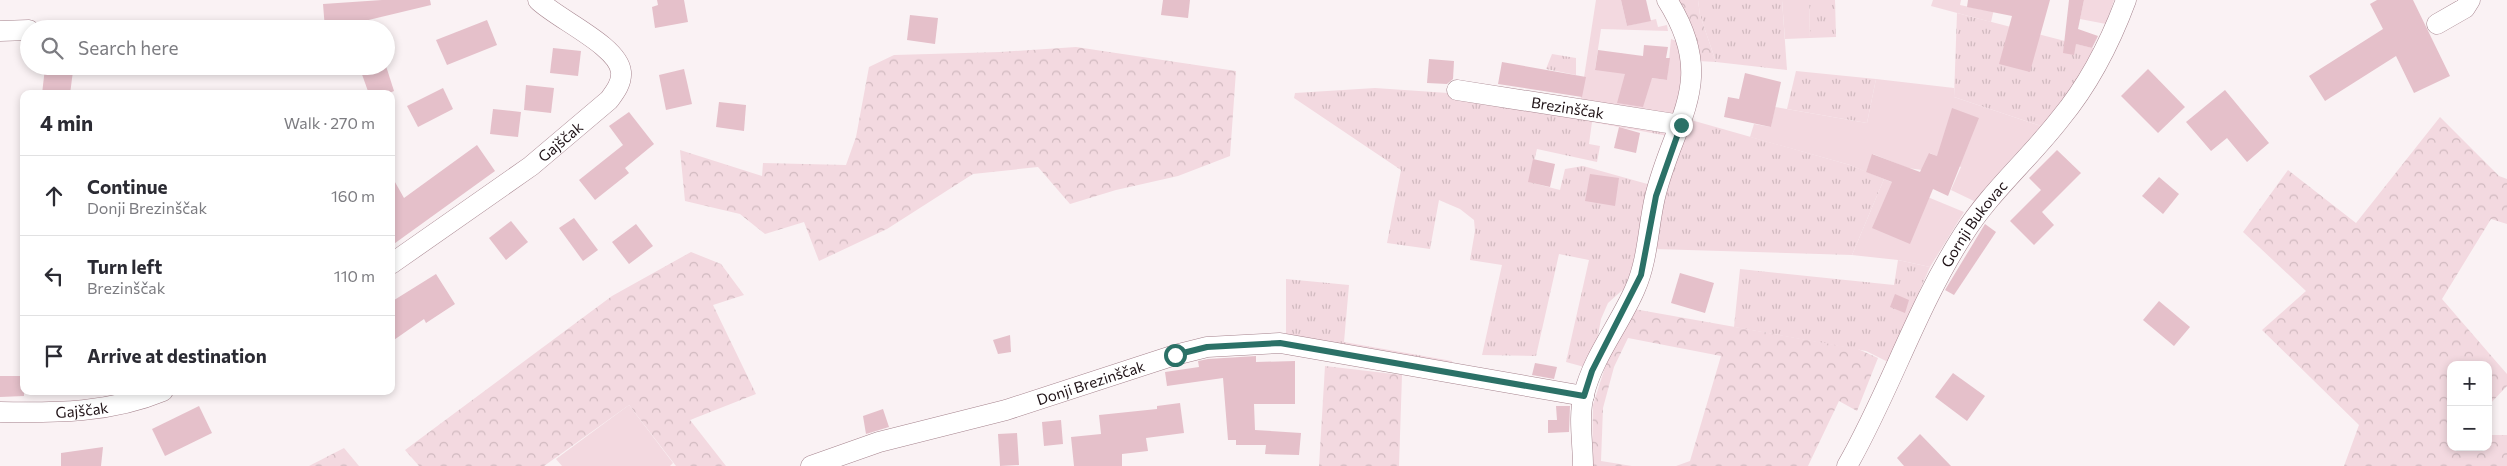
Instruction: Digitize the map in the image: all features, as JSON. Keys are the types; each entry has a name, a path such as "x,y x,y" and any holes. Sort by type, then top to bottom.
{"street":[{"name":"Gajščak","path":"395,261 531,166 609,100 616,91 620,80 618,62 606,49 538,0"},
{"path":"1583,466 1581,409 1584,396 1592,371 1641,275 1656,196 1691,90 1692,70 1685,35 1668,0"},
{"name":"Gornji Bukovac","path":"1848,466 1924,302 1942,268 1985,203 2074,101 2103,52 2126,0"},
{"path":"2437,24 2465,8 2470,0"},
{"path":"0,31 20,30"},
{"name":"Brezinščak","path":"1457,90 1681,125"},
{"name":"Donji Brezinščak","path":"811,466 880,442 1006,410 1175,355 1207,347 1225,345 1280,343 1584,396"},
{"name":"Gajščak","path":"0,412 90,410 115,407 151,395"}],"green space":[{"path":"1596,0 1621,0 1627,26 1656,19 1658,27 1667,25 1668,31 1601,29 1595,69 1622,53 1636,76 1667,80 1671,39 1677,41 1685,61 1675,117 1580,103"},
{"path":"1674,0 1698,0 1700,15 1716,62 1698,61"},
{"path":"1698,0 1782,0 1787,70 1716,62 1700,15"},
{"path":"1782,0 1809,0 1810,38 1785,39"},
{"path":"1809,0 1835,0 1836,37 1810,38"},
{"path":"1933,0 1961,0 1960,5 1984,10 1996,0 1991,22 1931,6"},
{"path":"2084,0 2114,0 2106,24 2080,19"},
{"path":"1957,13 2096,49 2056,111 2041,126 1954,97"},
{"path":"1076,47 1236,71 1230,156 1178,176 1116,190 1070,204 1038,167 973,174 887,229 819,261 804,222 765,234 740,214 685,201 680,150 762,176 763,163 846,165 856,137 869,67 894,55 1000,52"},
{"path":"1552,54 1576,58 1576,75 1546,69"},
{"path":"1796,71 1876,79 1867,123 1787,109"},
{"path":"1876,79 1954,88 1954,97 2041,126 1976,202 1951,190 1961,167 1930,153 1922,170 1908,168 1873,154 1866,172 1850,165 1750,137 1754,124 1771,127 1775,107 1867,123"},
{"path":"1375,88 1448,93 1665,128 1668,136 1592,122 1589,144 1600,146 1597,162 1537,149 1529,182 1560,190 1565,169 1583,166 1651,185 1628,285 1608,303 1601,319 1597,341 1588,368 1566,362 1589,260 1559,254 1536,356 1482,355 1502,265 1470,260 1475,231 1474,220 1460,209 1439,200 1430,249 1387,243 1401,170 1294,98 1295,93"},
{"path":"2440,117 2499,176 2507,179 2507,224 2491,219 2442,299 2507,374 2507,386 2492,402 2492,361 2447,361 2447,451 2492,451 2492,435 2507,435 2507,466 2344,466 2359,425 2262,330 2306,291 2243,232 2288,170 2356,223"},
{"path":"1691,120 1850,165 1884,179 1852,255 1654,249 1660,202"},
{"path":"1884,179 1964,212 1930,267 1898,260 1852,255"},
{"path":"691,252 721,264 744,295 713,305 756,394 690,420 726,466 676,466 629,405 544,466 419,466 405,450 612,296"},
{"path":"1898,260 1930,267 1888,362 1866,351 1734,327 1740,269 1894,285"},
{"path":"1286,279 1349,285 1344,342 1452,361 1451,367 1286,335"},
{"path":"1634,309 1858,349 1878,358 1857,411 1839,401 1808,466 1676,466 1690,461 1721,356 1628,338 1614,367 1603,408 1601,461 1632,466 1592,466 1593,405 1606,364"},
{"path":"1325,366 1402,375 1399,466 1319,466"},
{"path":"629,405 673,463 670,466 562,466 556,459"},
{"path":"344,448 359,466 309,466"}],"building":[{"path":"382,0 430,0 431,5 368,20 324,20 323,4"},
{"path":"657,0 684,0 688,22 655,28 652,7 658,5"},
{"path":"1163,0 1190,0 1188,18 1161,15"},
{"path":"1621,0 1646,0 1651,21 1627,26"},
{"path":"1968,0 2050,0 2030,72 1999,64 2012,16 1967,7"},
{"path":"2069,0 2084,0 2078,29 2098,36 2092,48 2076,44 2074,55 2063,53"},
{"path":"2377,0 2413,0 2450,76 2414,93 2396,56 2325,101 2309,76 2383,29 2370,4"},
{"path":"910,15 938,18 935,44 907,40"},
{"path":"487,20 497,45 447,65 436,40"},
{"path":"1644,45 1668,47 1666,58 1670,58 1667,80 1652,78 1643,107 1617,103 1625,74 1595,70 1598,50 1643,56"},
{"path":"553,48 581,51 578,76 550,73"},
{"path":"1429,59 1454,61 1453,79 1447,84 1427,83"},
{"path":"1502,62 1586,77 1582,97 1498,84"},
{"path":"684,69 692,104 666,110 659,75"},
{"path":"2148,69 2185,107 2158,133 2121,96"},
{"path":"1745,73 1781,82 1771,127 1724,117 1728,97 1739,99"},
{"path":"44,75 72,75 71,90 42,90"},
{"path":"362,75 389,75 394,90 368,90"},
{"path":"526,85 554,88 551,113 524,110"},
{"path":"443,88 453,109 418,127 407,106"},
{"path":"2225,90 2269,143 2247,162 2227,138 2211,151 2186,122"},
{"path":"719,102 746,105 744,131 716,127"},
{"path":"1952,108 1979,118 1948,196 1933,189 1910,244 1872,228 1892,182 1866,172 1872,154 1920,172 1929,153 1937,156"},
{"path":"493,109 521,112 518,137 490,134"},
{"path":"629,112 654,144 625,168 629,173 595,200 579,180 623,145 609,126"},
{"path":"1619,127 1640,133 1636,153 1614,148"},
{"path":"477,145 495,171 395,243 395,182 404,198"},
{"path":"2057,150 2081,173 2042,212 2054,225 2034,245 2010,221 2041,190 2029,178"},
{"path":"1533,159 1555,164 1550,187 1528,182"},
{"path":"1590,174 1619,178 1615,206 1585,201"},
{"path":"2159,177 2179,194 2163,214 2142,196"},
{"path":"574,218 598,250 583,261 559,228"},
{"path":"511,221 528,242 506,260 489,238"},
{"path":"636,224 653,246 629,264 612,242"},
{"path":"1985,224 1996,232 1954,295 1945,290"},
{"path":"1680,273 1714,283 1705,313 1671,303"},
{"path":"436,274 455,304 426,323 424,319 395,339 395,300"},
{"path":"1895,294 1909,300 1905,313 1890,307"},
{"path":"2159,301 2190,327 2174,346 2143,320"},
{"path":"1010,335 1011,352 998,354 993,340"},
{"path":"1256,356 1256,362 1295,361 1295,404 1254,404 1255,430 1301,433 1299,455 1265,454 1266,445 1236,445 1236,440 1228,440 1223,378 1167,386 1165,372 1199,367 1198,361 1208,359"},
{"path":"1535,363 1557,367 1554,379 1532,375"},
{"path":"1953,373 1985,396 1967,421 1935,397"},
{"path":"0,376 20,376 20,395 24,396 0,397"},
{"path":"1180,403 1184,433 1146,438 1148,451 1122,454 1122,466 1074,466 1071,437 1101,434 1099,415 1157,409 1157,406"},
{"path":"199,406 212,433 165,456 152,429"},
{"path":"1556,406 1570,406 1569,432 1548,433 1548,420 1557,420"},
{"path":"883,409 889,427 866,434 863,416"},
{"path":"1061,420 1063,444 1044,446 1042,422"},
{"path":"1017,433 1019,465 1000,466 998,434"},
{"path":"1920,434 1951,466 1904,466 1897,458"},
{"path":"103,447 101,466 61,466 61,453"}],"route":[{"path":"1175,355 1207,347 1233,344 1280,343 1327,353 1584,396 1592,371 1641,275 1656,196 1663,171 1681,125"}]}
